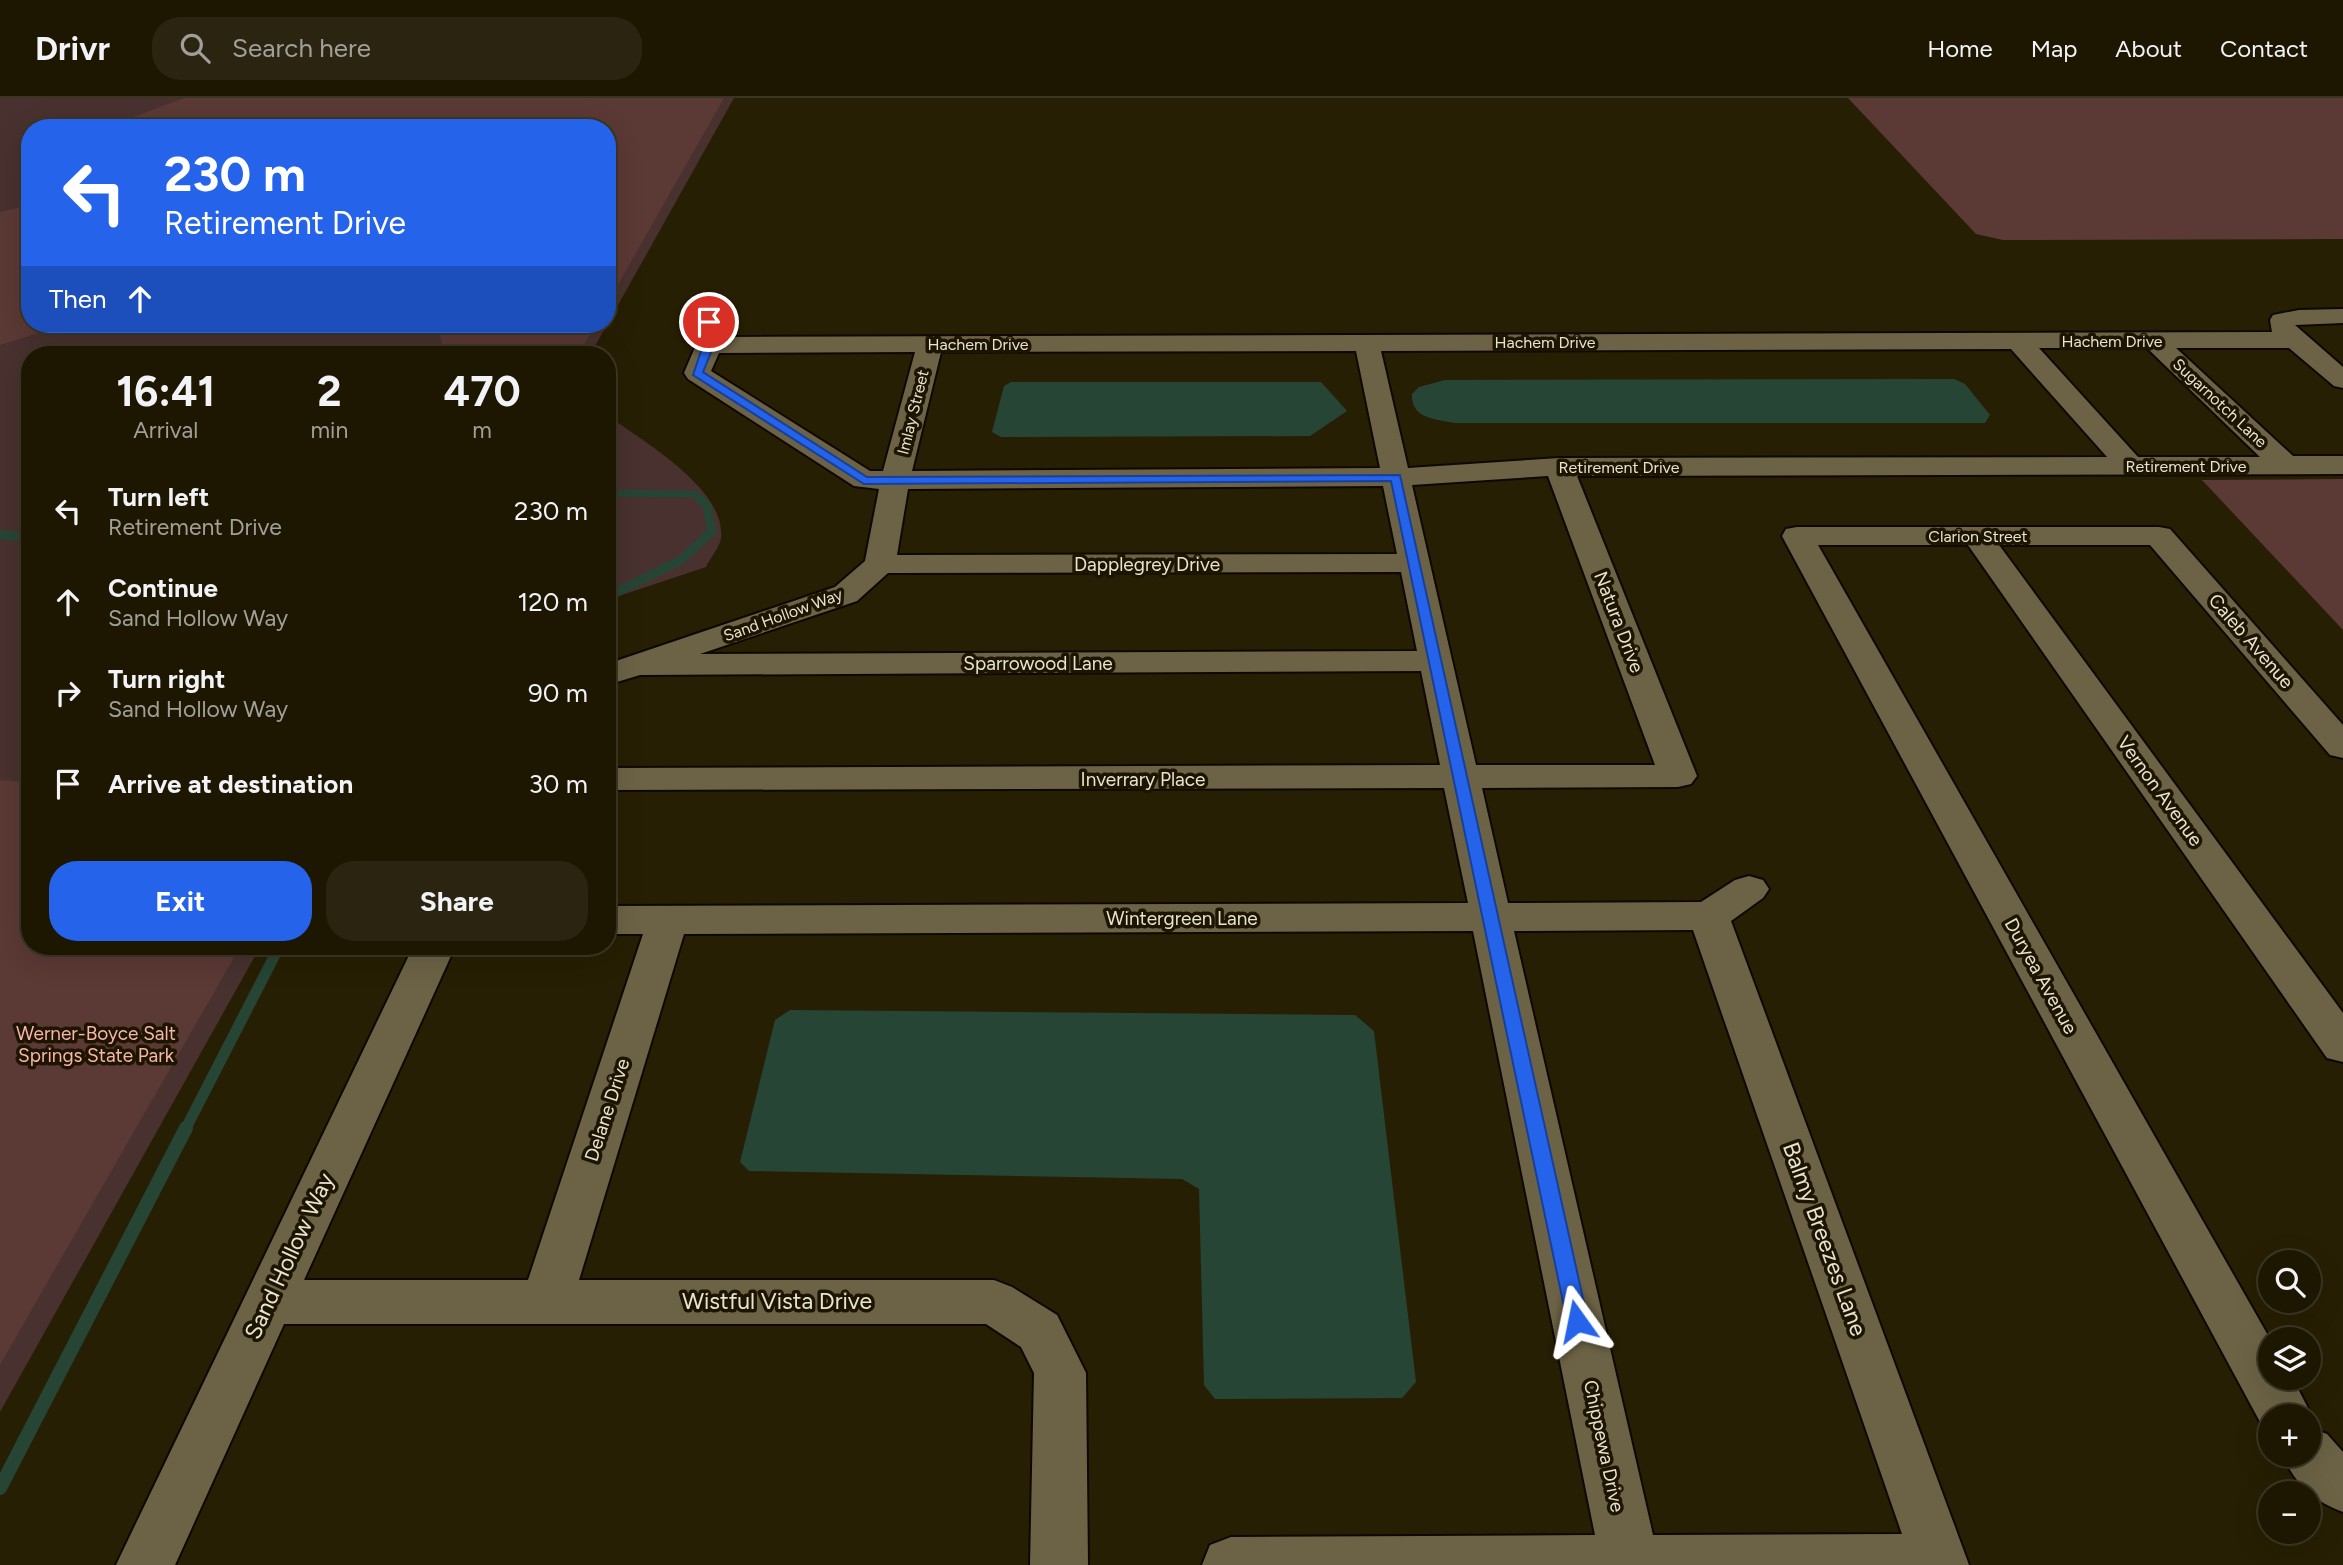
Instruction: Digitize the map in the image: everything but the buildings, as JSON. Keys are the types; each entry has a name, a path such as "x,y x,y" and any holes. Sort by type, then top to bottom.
{"street":[{"path":"2343,316 2282,320 2284,331 2343,380"},
{"name":"Hachem Drive","path":"895,480 864,480 697,373 709,333 930,344 2295,340"},
{"path":"2018,341 2131,466"},
{"name":"Sugarnotch Lane","path":"2154,341 2286,466"},
{"name":"Chippewa Drive","path":"1367,343 1630,1563"},
{"name":"Imlay Street","path":"895,480 930,344"},
{"name":"Retirement Drive","path":"895,480 1396,477 1559,467 2343,465"},
{"name":"Natura Drive","path":"1559,467 1678,776"},
{"path":"880,564 895,480"},
{"name":"Clarion Street","path":"1797,536 2159,536"},
{"name":"Duryea Avenue","path":"1797,536 2278,1404"},
{"name":"Vernon Avenue","path":"1977,536 2343,1046"},
{"name":"Caleb Avenue","path":"2159,536 2343,747"},
{"name":"Dapplegrey Drive","path":"880,564 1414,563"},
{"name":"Sand Hollow Way","path":"616,672 846,594 880,564"},
{"name":"Sparrowood Lane","path":"641,665 1435,661"},
{"name":"Inverrary Place","path":"616,779 1678,776"},
{"path":"1709,916 1749,889"},
{"name":"Wintergreen Lane","path":"616,920 1709,916"},
{"name":"Balmy Breezes Lane","path":"1630,1563 1941,1562 1709,916"},
{"name":"Delane Drive","path":"547,1301 668,920"},
{"name":"Sand Hollow Way","path":"145,1565 430,955"},
{"name":"Wistful Vista Drive","path":"268,1302 994,1302 1039,1331 1060,1373 1059,1565"},
{"path":"2321,1467 2331,1479 2343,1486"},
{"path":"1231,1565 1630,1563"}],"green space":[{"name":"Werner-Boyce Salt Springs State Park","path":"0,98 734,98 616,309 616,119 21,119 21,333 602,333 595,346 21,346 21,955 256,955 0,1412"},
{"path":"184,98 724,98 616,288 616,119 128,119"},
{"path":"1848,98 2343,98 2343,239 2003,240 1976,234"},
{"path":"21,207 21,333 39,333 0,345 0,212"},
{"path":"439,333 591,333 583,346 443,346"},
{"path":"616,421 679,468 710,501 719,519 721,538 706,567 616,597"},
{"path":"2343,479 2343,630 2202,480"},
{"path":"0,780 21,782 21,955 235,955 0,1365"}],"shaded area":[{"path":"1954,379 1965,384 1990,415 1985,423 1455,423 1432,419 1420,413 1415,409 1412,394 1419,387 1445,380"},
{"path":"1011,382 1321,382 1347,411 1310,436 1001,437 992,432 1004,386"},
{"path":"790,1010 1355,1015 1374,1031 1416,1382 1402,1398 1215,1399 1204,1385 1199,1189 1182,1179 749,1171 740,1162 775,1020"}],"waterway":[{"path":"616,493 695,494 707,506 712,531 681,560 616,592"},
{"path":"0,535 21,536"},
{"path":"185,1130 275,955"},
{"path":"0,1488 186,1128"}],"route":[{"path":"709,322 709,345 697,373 864,480 1396,477 1577,1321"}]}
